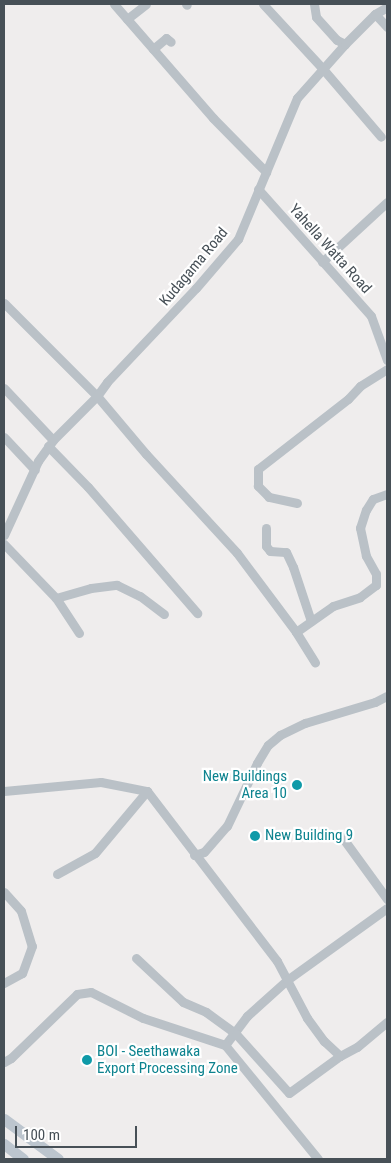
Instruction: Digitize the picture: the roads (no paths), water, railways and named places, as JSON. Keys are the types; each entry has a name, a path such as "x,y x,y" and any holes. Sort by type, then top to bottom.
{"street":[{"path":"114,4 213,118 266,172"},
{"path":"127,19 146,4"},
{"path":"263,4 323,69 381,138"},
{"path":"314,4 316,17 338,40 345,44"},
{"name":"Kudagama Road","path":"4,535 38,461 51,443 97,396 106,382 196,288 238,239 297,98 345,44 375,14 387,6"},
{"path":"375,14 387,27"},
{"path":"153,48 166,38 171,42"},
{"name":"Yahella Watta Road","path":"258,188 371,316 387,360"},
{"path":"322,262 387,202"},
{"path":"4,303 97,396 146,454 237,552 296,632 314,663"},
{"path":"297,504 269,497 258,486 258,469 348,399 360,386 387,369"},
{"path":"4,388 197,613"},
{"path":"4,437 35,470"},
{"path":"296,632 333,606 360,597 376,585 376,574 366,556 360,528 372,499 387,494"},
{"path":"266,528 266,546 270,550 286,552 311,621"},
{"path":"4,544 56,598 79,633"},
{"path":"56,598 91,588 117,585 140,596 164,614"},
{"path":"194,855 204,852 227,826 257,763 268,745 280,735 305,723 375,702 387,696"},
{"path":"4,791 101,782 147,791 276,962 307,1018 324,1041 340,1056"},
{"path":"57,874 95,853 147,791"},
{"path":"342,837 387,899"},
{"path":"4,892 21,911 32,946 22,973 4,983"},
{"path":"225,1045 236,1034 247,1016 287,980 387,908"},
{"path":"136,958 184,1002 206,1012 236,1034 289,1093 340,1056 357,1047 387,1022"},
{"path":"4,1062 11,1058 77,994 91,992 143,1018 225,1045 318,1159"},
{"path":"4,1119 58,1159"},
{"path":"4,1144 23,1159"}],"place":[{"name":"New Buildings Area 10","path":"297,785"},
{"name":"New Building 9","path":"255,836"},
{"name":"BOI - Seethawaka Export Processing Zone","path":"87,1060"}]}
